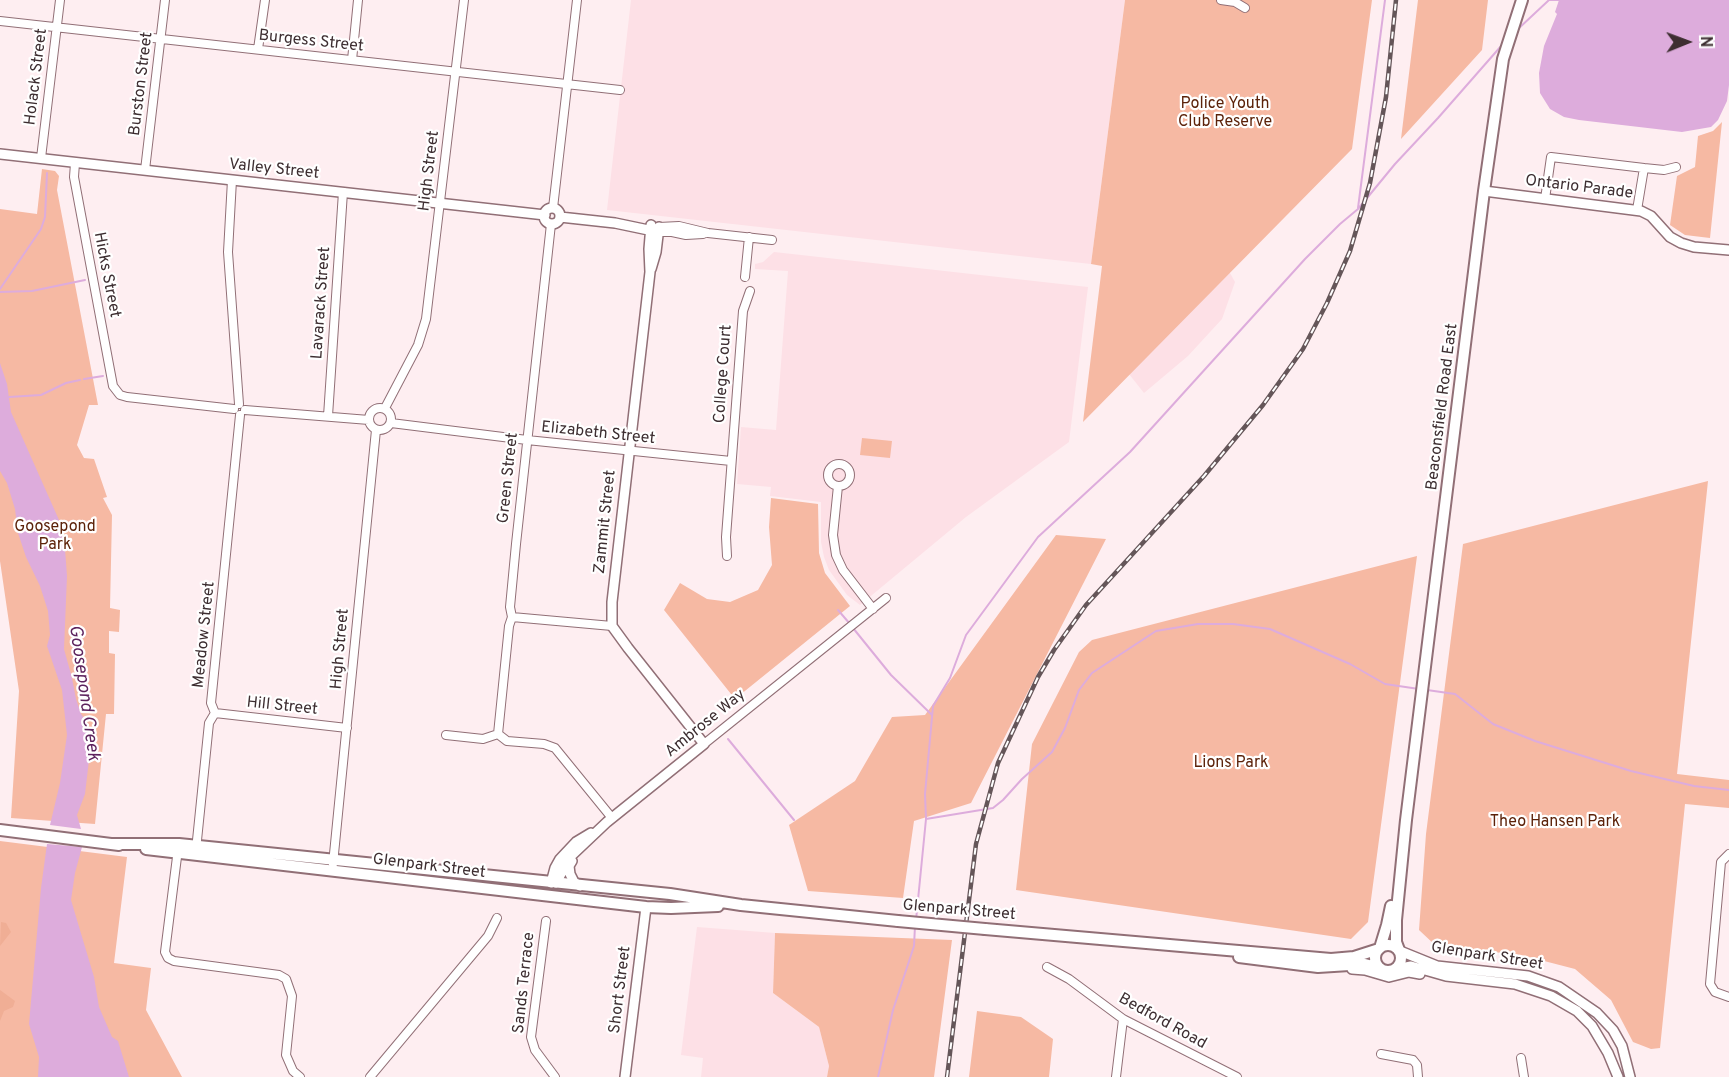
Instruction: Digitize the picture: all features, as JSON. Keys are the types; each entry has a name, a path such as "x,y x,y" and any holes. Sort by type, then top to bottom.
{"main road":[{"name":"Beaconsfield Road East","path":"1399,950 1396,920 1406,820 1484,191 1503,60 1522,0"},
{"name":"Beaconsfield Road East","path":"1379,948 1389,921 1397,861 1406,820"},
{"name":"Glenpark Street","path":"0,830 333,866 646,907 741,905"},
{"name":"Glenpark Street","path":"333,866 580,885 898,921 1338,959 1367,954 1379,948"},
{"path":"552,896 554,883"},
{"path":"646,907 648,892"},
{"path":"1388,945 1399,950 1401,962 1396,969 1386,971 1380,968 1375,959 1379,948 1388,945"},
{"name":"Glenpark Street","path":"1174,946 1318,967 1367,964 1380,968"}],"street":[{"name":"Holack Street","path":"41,158 60,0"},
{"name":"Burston Street","path":"145,170 165,0"},
{"path":"258,49 264,0"},
{"path":"352,60 358,0"},
{"name":"High Street","path":"385,408 423,332 464,0"},
{"path":"553,208 577,0"},
{"path":"1221,0 1238,3 1245,8"},
{"name":"Burgess Street","path":"0,21 620,90"},
{"name":"Valley Street","path":"0,154 544,215"},
{"path":"1545,199 1551,157 1664,170 1676,167"},
{"name":"Hicks Street","path":"75,163 74,177 113,386 116,391 127,398 239,410"},
{"path":"1637,210 1644,168"},
{"name":"Meadow Street","path":"196,851 209,723 215,713 211,704 239,410 228,252 232,180"},
{"name":"Ontario Parade","path":"1484,191 1637,210 1651,216 1670,237 1680,243 1694,247 1729,250"},
{"name":"Lavarack Street","path":"328,416 343,192"},
{"path":"553,208 546,210 544,215 547,222 556,223 560,217"},
{"path":"553,208 557,210 560,217"},
{"path":"560,217 615,223 638,222 654,229 686,235 708,233 772,240"},
{"name":"Green Street","path":"498,734 507,637 512,617 510,607 551,224"},
{"name":"Zammit Street","path":"612,626 612,602 650,272 656,256 654,229"},
{"path":"745,277 749,237"},
{"name":"College Court","path":"727,556 726,539 742,311 750,291"},
{"path":"379,407 385,408 390,413 391,423 384,430 376,430 369,420 372,411 379,407"},
{"path":"239,410 369,420"},
{"name":"Elizabeth Street","path":"391,423 527,440 731,460"},
{"name":"High Street","path":"333,866 376,430"},
{"path":"838,486 833,535 836,555 843,570 873,609"},
{"name":"Ambrose Way","path":"554,883 568,860 609,820 886,598"},
{"path":"512,617 612,626 704,744"},
{"name":"Hill Street","path":"215,713 347,728"},
{"path":"446,735 483,739 498,734 507,741 544,744 555,748 609,820 569,849 556,866 554,883"},
{"path":"580,885 572,880 569,870 571,862 584,845"},
{"path":"178,849 165,952 168,958 174,961 279,975 286,979 292,996 286,1055 293,1071 300,1077"},
{"path":"1729,854 1721,862 1710,984 1714,992 1729,997"},
{"name":"Short Street","path":"625,1077 646,907"},
{"path":"370,1077 488,936 498,918"},
{"name":"Sands Terrace","path":"546,921 532,1039 535,1050 555,1077"},
{"name":"Glenpark Street","path":"1399,950 1416,960 1437,966 1528,976 1559,987 1598,1013 1613,1030 1622,1046 1630,1077"},
{"name":"Bedford Road","path":"1047,967 1064,976 1124,1019 1237,1077"},
{"path":"1318,967 1365,970 1387,977 1409,972 1446,976"},
{"name":"Glenpark Street","path":"1396,969 1413,967 1446,976 1515,984 1560,1000 1583,1017 1597,1032 1618,1077"},
{"path":"1116,1077 1124,1019"},
{"path":"1381,1054 1419,1060 1418,1077"},
{"path":"1521,1058 1524,1077"}],"shaded area":[{"path":"631,0 1125,0 1091,264 607,210"},
{"path":"1559,0 1729,0 1729,85 1727,101 1718,120 1711,127 1682,132 1579,120 1564,117 1550,109 1540,93 1539,73 1544,46 1557,14 1555,12"},
{"path":"774,252 1088,287 1069,442 966,517 860,605 847,595 829,570 824,557 821,542 821,502 770,496 771,487 737,484 741,427 776,430 788,271 755,269 755,264 763,262"},
{"path":"1225,264 1235,282 1222,319 1188,356 1144,393 1125,369"},
{"path":"0,363 7,384 11,412 59,520 65,549 67,576 64,649 76,699 81,714 87,722 91,743 85,794 77,815 81,829 50,825 60,783 67,735 62,690 47,646 50,635 48,611 40,586 26,557 18,533 15,509 7,483 0,471"},
{"path":"47,844 82,847 71,900 94,977 99,1007 112,1037 118,1041 129,1077 38,1077 39,1057 29,1024"},
{"path":"1,922 6,923 11,932 0,946"},
{"path":"697,927 775,933 773,993 819,1027 829,1066 827,1077 701,1077 703,1058 681,1055"},
{"path":"0,990 15,1001 13,1007 4,1011 0,1021"}],"green space":[{"name":"Police Youth Club Reserve","path":"1125,0 1372,0 1352,149 1083,422 1102,266 1091,264"},
{"path":"1418,0 1488,0 1482,50 1401,139"},
{"path":"1722,122 1710,238 1685,235 1670,225 1677,176 1695,167 1698,136 1713,131"},
{"name":"Goosepond Park","path":"42,169 55,171 59,176 57,190 98,405 89,405 77,445 84,458 94,459 107,497 103,498 112,515 110,608 120,610 119,632 109,631 109,653 115,654 114,714 106,714 95,824 11,818 19,691 0,561 0,209 37,214"},
{"path":"862,438 892,441 890,458 860,455"},
{"name":"Theo Hansen Park","path":"1708,481 1677,774 1729,780 1729,808 1685,804 1660,1048 1651,1049 1633,1042 1611,1000 1575,969 1521,955 1436,946 1419,930 1426,834 1463,544"},
{"path":"771,498 818,504 819,553 825,573 850,606 735,699 664,610 680,583 707,599 730,602 758,590 772,565 769,527"},
{"path":"1056,535 1106,539 971,803 914,821 903,898 808,891 789,825 855,781 892,717 925,715"},
{"name":"Lions Park","path":"1417,556 1368,922 1351,939 1016,890 1032,744 1079,652 1092,640"},
{"path":"0,841 127,857 114,963 151,968 146,1010 182,1077 0,1077"},
{"path":"775,933 952,940 934,1077 827,1077 829,1066 819,1027 773,993"},
{"path":"977,1011 1021,1017 1053,1039 1049,1077 969,1077"}],"waterway":[{"path":"1358,208 1385,0"},
{"path":"1518,29 1549,0 1559,0"},
{"path":"916,920 926,819 925,794 933,706 950,678 966,635 1038,537 1130,452 1305,259 1358,209 1395,164 1502,45"},
{"path":"0,289 41,229 45,217 47,173"},
{"path":"0,292 32,291 85,280"},
{"path":"84,379 103,376"},
{"path":"9,397 41,395 66,383 80,380"},
{"path":"838,610 850,624"},
{"path":"926,819 993,808 1003,800 1052,752 1065,728 1079,690 1092,673 1156,631 1198,624 1233,624 1270,629 1350,664 1385,684 1419,689"},
{"path":"853,628 891,675 932,715"},
{"path":"1427,690 1455,694 1493,724 1535,741 1631,771 1694,786 1729,790"},
{"path":"728,739 794,820"},
{"path":"878,1077 893,1010 914,946 915,926"}],"railway":[{"path":"947,1077 976,844 998,763 1038,677 1086,605 1204,476 1263,405 1303,349 1327,303 1350,251 1370,183 1386,97 1396,0"}],"water label":[{"name":"Goosepond Creek","path":"83,693"}]}
